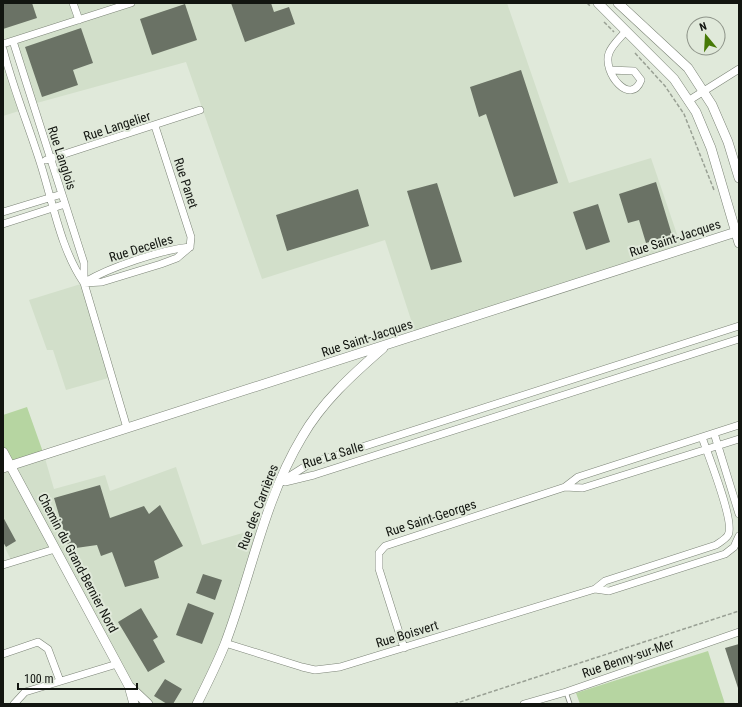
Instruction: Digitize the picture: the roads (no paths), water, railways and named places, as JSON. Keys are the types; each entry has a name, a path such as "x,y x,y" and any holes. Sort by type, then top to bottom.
{"main road":[{"path":"618,3 688,68 712,105 728,142 739,178"},
{"path":"595,6 623,35 674,79 696,112 711,148 737,231 739,242"},
{"name":"Rue Saint-Jacques","path":"7,467 737,231"},
{"name":"Rue des Carrières","path":"197,704 211,676 225,642 260,535 279,483 301,438 316,416 346,380 385,346"},
{"name":"Chemin du Grand-Bernier Nord","path":"3,452 7,467 55,549 129,686 134,704"},
{"name":"Chemin du Grand-Bernier Nord","path":"129,686 148,704"}],"street":[{"path":"73,3 79,20"},
{"path":"3,44 131,3"},
{"path":"610,70 607,60 609,52 623,35"},
{"name":"Rue Langlois","path":"13,40 84,263 84,283 127,428"},
{"name":"Rue Langlois","path":"3,49 10,77 40,162 72,266 84,283"},
{"path":"688,101 702,90 739,69"},
{"name":"Rue Langelier","path":"40,162 155,126 200,110"},
{"name":"Rue Panet","path":"155,126 191,237 190,247"},
{"path":"3,212 62,194"},
{"path":"3,224 65,204"},
{"name":"Rue Decelles","path":"84,283 102,282 161,264 177,258 190,247"},
{"name":"Rue Decelles","path":"84,283 100,273 176,248 190,247"},
{"name":"Rue La Salle","path":"279,483 309,464 739,326"},
{"name":"Rue La Salle","path":"279,483 314,475 739,339"},
{"path":"666,349 670,361"},
{"path":"546,387 550,400"},
{"name":"Rue Saint-Georges","path":"404,648 379,569 379,553 385,546 565,487 578,477 739,425"},
{"path":"423,428 426,438"},
{"path":"714,433 739,514"},
{"path":"702,437 725,505 730,526 728,535"},
{"name":"Rue Saint-Georges","path":"565,487 582,488 739,439"},
{"name":"Rue Boisvert","path":"225,642 302,667 316,670 340,667 595,589 605,581 716,545 728,535 738,537 734,547 725,554 609,591 595,589"},
{"path":"3,565 55,549"},
{"name":"Rue Benny-sur-Mer","path":"524,704 566,692 739,632"},
{"path":"3,654 38,642 48,649 60,681"},
{"path":"14,704 24,692 117,664"}],"lane":[{"path":"566,692 570,704"}]}
